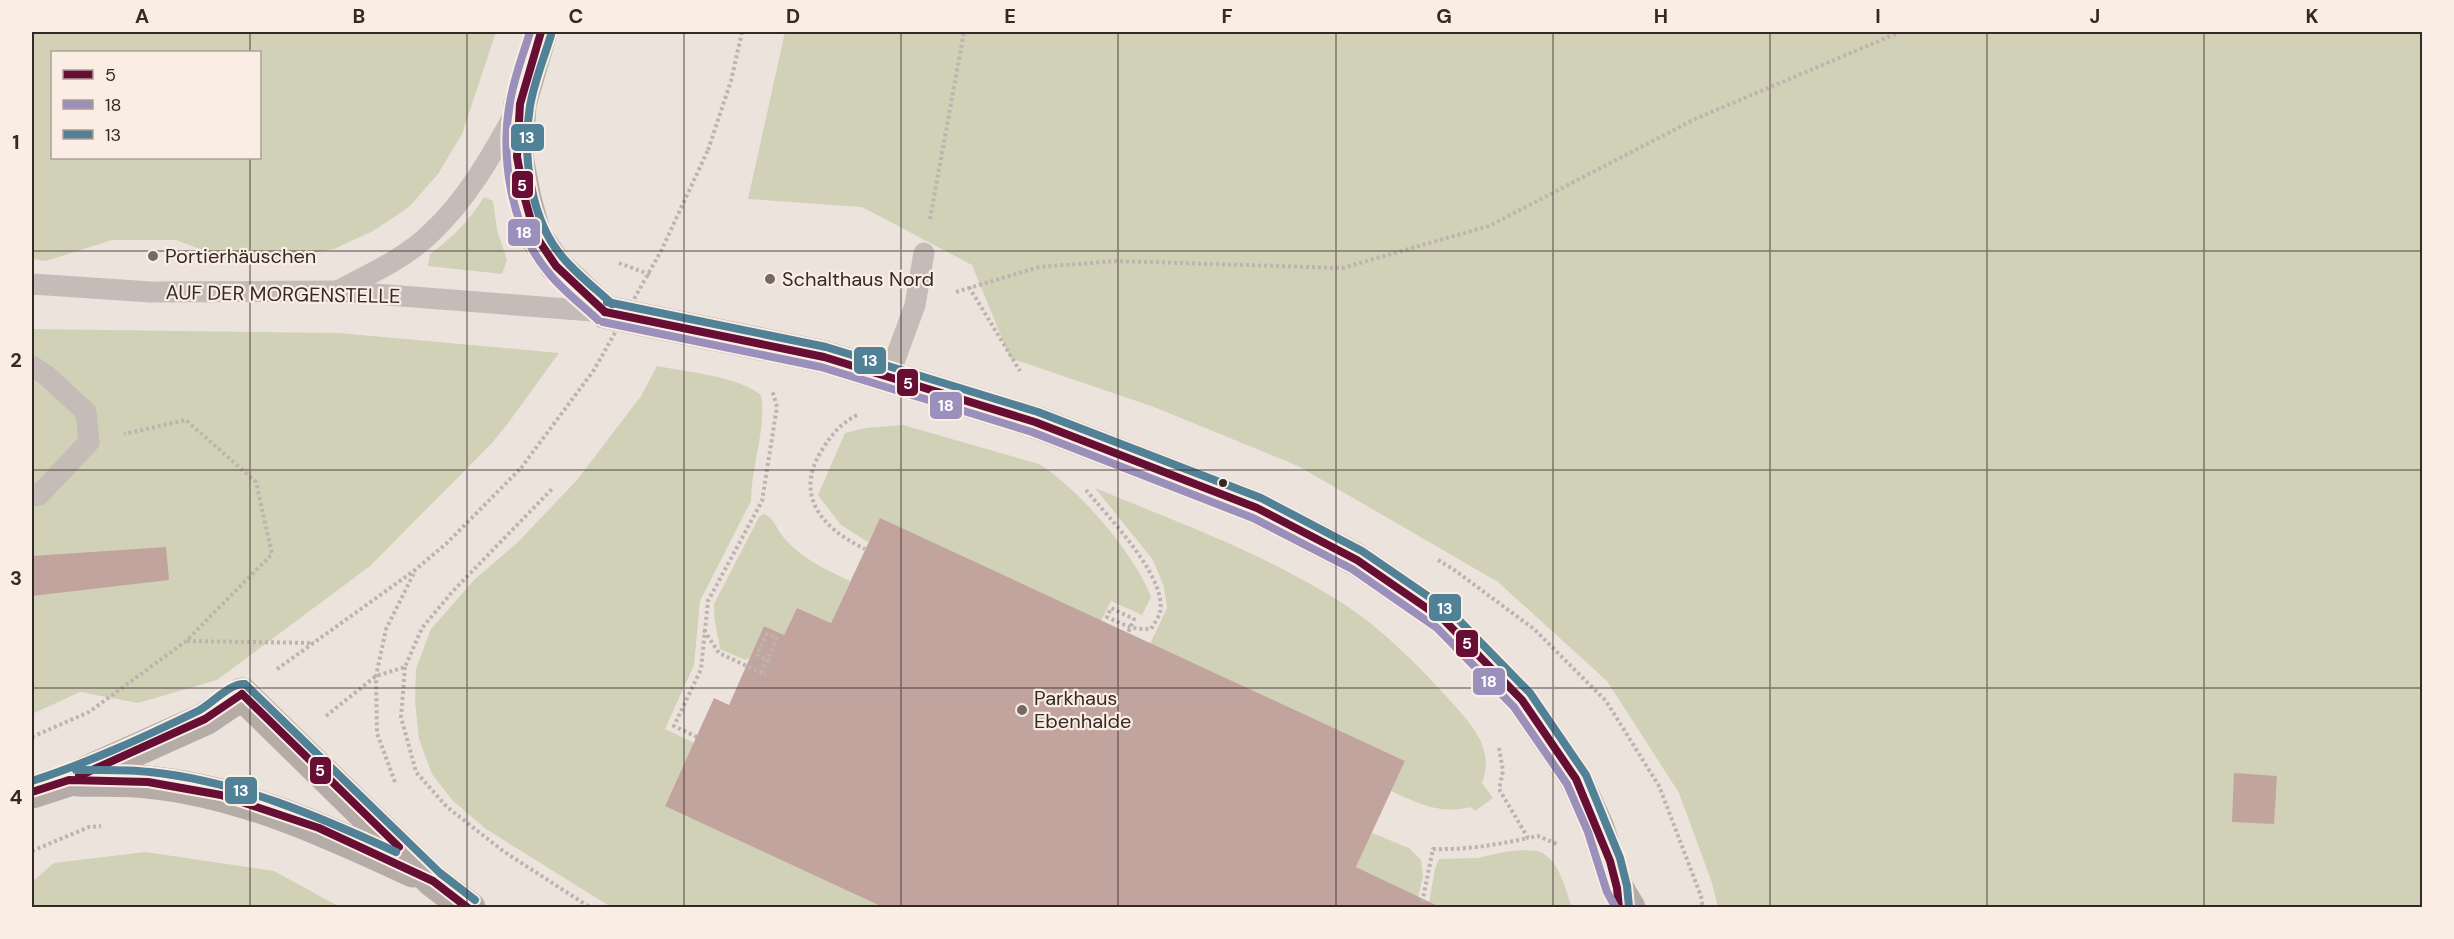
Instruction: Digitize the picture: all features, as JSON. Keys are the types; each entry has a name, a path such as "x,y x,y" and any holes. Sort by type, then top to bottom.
{"street":[{"path":"541,32 520,104 517,157 535,235 556,266 605,312 824,357 1035,422 1257,508 1357,560 1444,620 1522,700 1576,779 1598,828 1622,901"},
{"path":"32,792 69,780 205,719 242,694 433,881 469,908"},
{"path":"69,780 148,782 221,795 319,828 433,881"}],"lane":[{"path":"337,291 386,265 430,235 468,192 520,104"},
{"path":"889,376 915,305 924,253"},
{"name":"AUF DER MORGENSTELLE","path":"32,284 151,292 337,291 605,312"},
{"path":"32,366 47,376 86,412 89,442 39,495 32,496"}],"path":[{"path":"242,694 415,570 447,543 521,468 594,370 661,251 708,150 731,81 741,32"},
{"path":"924,253 964,32"},
{"path":"1022,375 969,287 1039,267 1116,261 1342,268 1489,226 1695,119 1900,32"},
{"path":"614,260 654,276"},
{"path":"603,344 615,346"},
{"path":"697,737 674,726 701,669 708,601 762,501 777,406 774,393 769,385"},
{"path":"848,411 858,415"},
{"path":"865,549 845,538 820,515 812,500 809,485 815,462 835,430 858,415 866,414"},
{"path":"32,737 89,712 186,641 272,554 256,482 186,420 89,442"},
{"path":"1084,488 1144,560 1156,584 1160,612 1151,629 1135,630 1130,628 1107,617 1111,608 1134,619 1131,626 1128,633"},
{"path":"397,786 377,733 376,676 386,629 415,570"},
{"path":"1487,595 1534,629 1606,701 1659,786 1701,896 1703,908"},
{"path":"704,630 719,653 764,674 765,665 769,657 777,638 767,634 757,655 764,659 772,662"},
{"path":"186,641 314,643"},
{"path":"405,667 402,717 416,772 447,807 503,851 591,908"},
{"path":"1496,739 1502,754 1503,771 1499,789 1528,838"},
{"path":"1421,908 1433,849 1455,850 1492,846 1538,836 1559,845"}],"green space":[{"path":"32,32 496,32 462,134 438,174 409,207 373,231 334,249 242,265 176,240 112,240 46,261 32,259"},
{"path":"785,32 2422,32 2422,907 1718,907 1712,883 1679,793 1607,681 1498,582 1298,466 1154,407 1010,358 972,265 862,207 748,199"},
{"path":"484,197 493,201 497,230 507,260 502,274 428,266 430,254 460,228"},
{"path":"32,329 339,333 559,353 491,444 370,566 217,680 138,703 80,692 32,714"},
{"path":"657,366 739,383 761,395 762,407 751,501 700,601 694,665 665,729 694,743 665,805 885,907 611,907 486,829 453,801 432,774 419,739 415,701 416,669 431,629 475,579 517,543 577,480 641,396"},
{"path":"903,425 1039,464 1054,475 1104,523 1132,561 1151,597 1142,615 1111,601 1101,621 880,519 868,542 841,525 818,495 845,433 865,428"},
{"path":"1095,488 1274,565 1331,596 1363,617 1420,669 1464,716 1483,747 1486,758 1482,783 1493,798 1475,811 1470,807 1449,810 1429,806 1391,791 1405,761 1150,644 1167,608 1164,587 1153,560"},
{"path":"763,514 772,520 788,542 804,556 850,581 831,623 797,608 784,635 764,626 750,658 745,660 720,649 714,604 759,517"},
{"path":"1372,833 1409,848 1421,860 1423,876 1416,907 1378,907 1389,883 1356,867"},
{"path":"1525,850 1540,852 1547,856 1557,868 1572,907 1428,908 1439,859 1478,858"},
{"path":"145,852 274,871 340,907 32,907 32,882 54,863"}],"building":[{"name":"Parkhaus Ebenhalde","path":"880,518 1405,761 1356,867 1442,908 885,908 665,806 714,698 729,705 764,626 784,635 797,608 831,623"},
{"path":"166,547 169,580 32,596 32,556"},
{"path":"2234,773 2277,776 2274,824 2232,822"}],"transit line":[{"name":"18","path":"530,32 514,84 507,124 511,192 525,235 535,254 559,285 598,320"},
{"name":"5","path":"541,32 520,104 517,157 525,199 535,235 556,266 605,312"},
{"name":"13","path":"551,35 530,106 527,145 531,187 536,207 553,244 570,266 612,304"},
{"name":"13","path":"607,302 826,347 1038,412 1261,498 1362,551 1451,612 1530,693 1586,775 1620,858 1627,886 1629,907"},
{"name":"5","path":"605,312 824,357 1035,422 1257,508 1357,560 1444,620 1522,700 1576,779 1610,861 1619,908"},
{"name":"18","path":"603,322 821,367 1032,432 1253,518 1352,569 1437,628 1514,707 1567,784 1588,832 1607,892 1616,908"},
{"name":"13","path":"32,781 137,740 198,711 227,690 245,684 440,873 475,900"},
{"name":"5","path":"242,694 399,847"},
{"name":"5","path":"79,776 205,719 242,694"},
{"name":"13","path":"76,770 141,771 214,783 307,813 396,852"},
{"name":"5","path":"32,792 69,780 148,782 221,795 319,828 433,881 468,908"}],"place":[{"name":"Portierhäuschen","path":"153,256"},
{"name":"Schalthaus Nord","path":"770,279"},
{"name":"Parkhaus Ebenhalde","path":"1022,710"}]}
